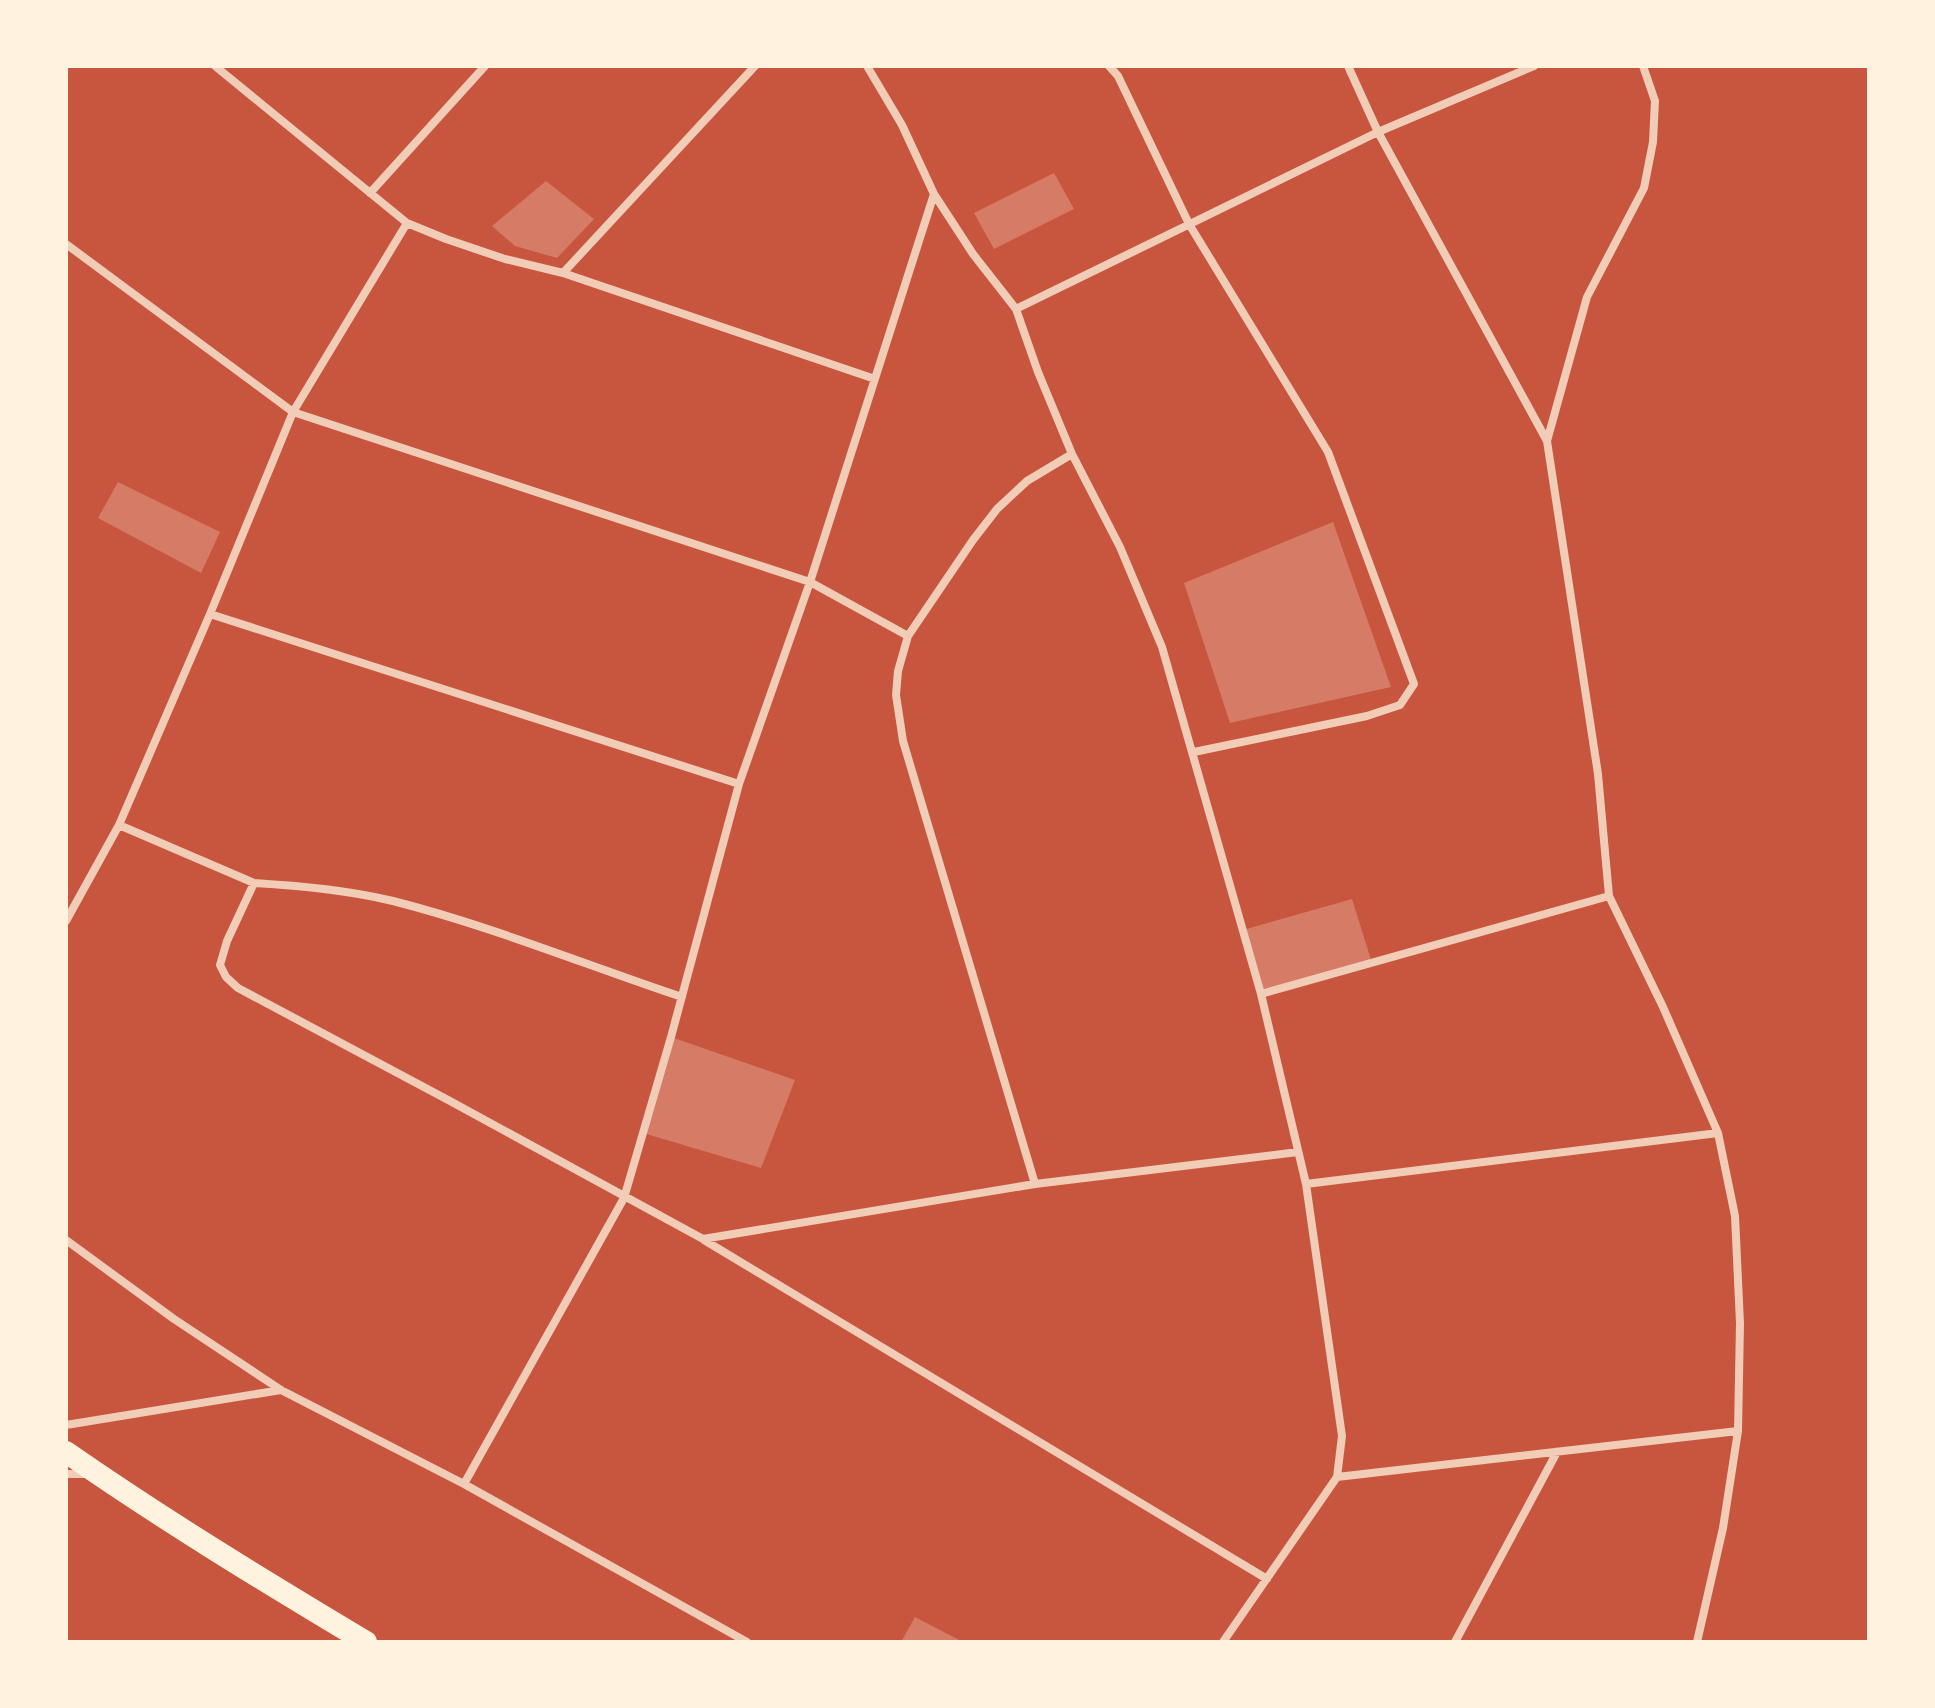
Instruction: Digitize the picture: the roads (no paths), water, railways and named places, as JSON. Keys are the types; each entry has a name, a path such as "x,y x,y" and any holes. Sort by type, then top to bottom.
{"highway":[{"path":"66,1452 247,1571 366,1642"}],"street":[{"path":"215,66 407,223 490,254 563,273 875,379"},
{"path":"370,193 485,66"},
{"path":"563,273 755,66"},
{"path":"867,66 902,125 934,194 973,254 1016,309 1072,454 1120,547 1162,647 1261,994 1306,1184 1342,1436 1337,1477 1223,1642"},
{"path":"1109,66 1118,76 1189,224 1328,452 1414,684 1400,705 1367,716 1194,752"},
{"path":"1348,66 1378,132 1547,441 1598,774 1609,896 1663,1007 1718,1133 1735,1216 1740,1323 1738,1431 1723,1528 1697,1642"},
{"path":"1016,309 1378,132 1534,66"},
{"path":"1547,441 1587,297 1644,188 1653,142 1655,101 1643,66"},
{"path":"464,1484 624,1198 739,784 810,582 934,194"},
{"path":"66,921 119,825 293,412 407,223"},
{"path":"66,244 293,412 810,582 908,636"},
{"path":"1035,1184 903,741 896,695 898,671 908,636 973,540 997,509 1027,481 1072,454"},
{"path":"210,614 739,784"},
{"path":"119,825 254,883 344,891 392,901 682,997"},
{"path":"254,883 227,941 220,965 226,977 238,988 703,1239 1267,1579"},
{"path":"1261,994 1609,896"},
{"path":"1306,1184 1718,1133"},
{"path":"703,1239 1035,1184 1298,1152"},
{"path":"66,1240 174,1319 281,1390 464,1484 747,1642"},
{"path":"66,1425 281,1390"},
{"path":"1337,1477 1738,1431"},
{"path":"1455,1642 1557,1452"},
{"path":"66,1474 98,1474"}]}
